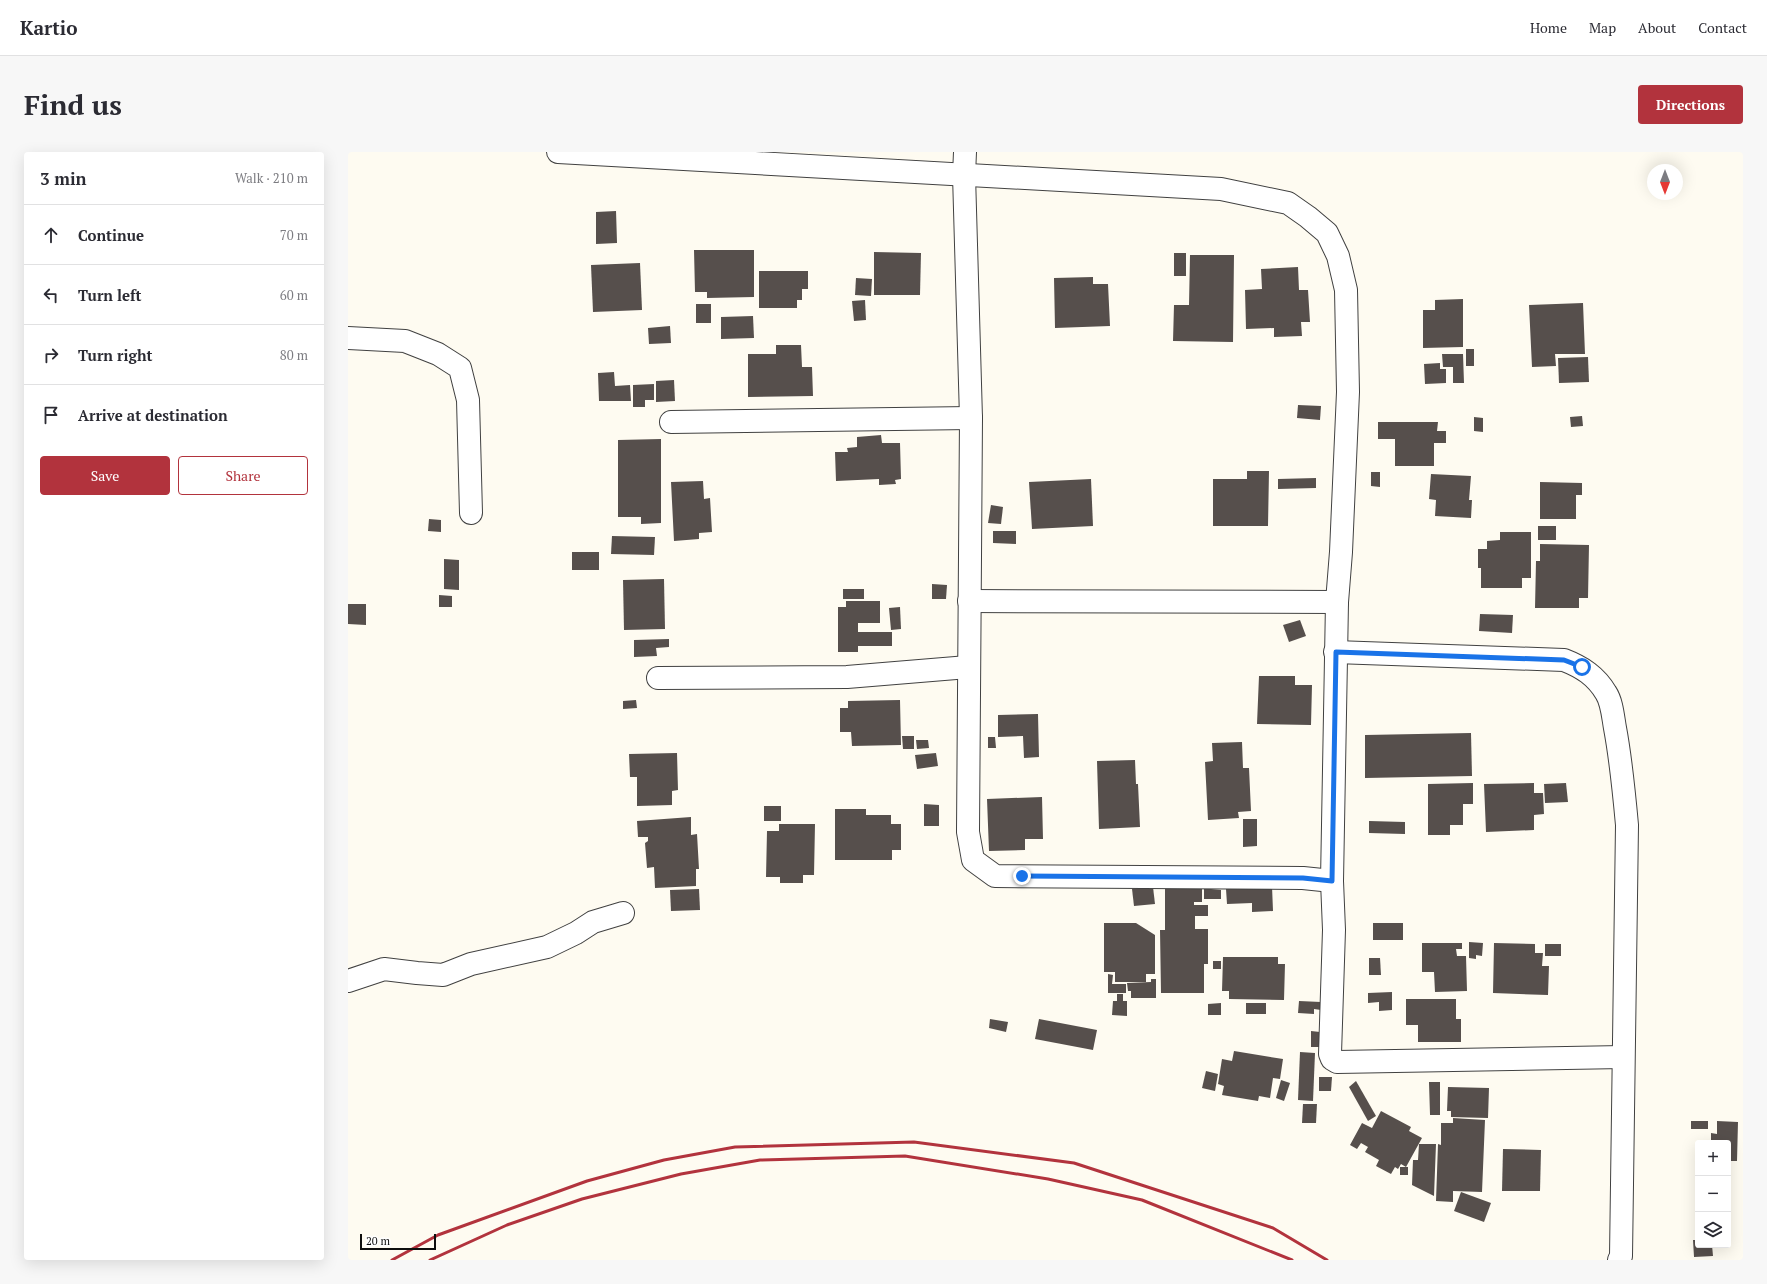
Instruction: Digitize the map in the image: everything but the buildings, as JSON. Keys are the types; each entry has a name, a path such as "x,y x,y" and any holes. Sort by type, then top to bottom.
{"street":[{"path":"558,152 1221,189 1288,204 1327,233 1338,256 1346,290 1348,392 1341,552 1337,602 1332,881 1334,930 1330,1054 1332,1059 1337,1062 1623,1057"},
{"path":"965,152 964,175 971,418 968,832 973,860 995,876 1303,878 1332,881"},
{"path":"348,338 405,342 438,354 460,368 468,400 471,513"},
{"path":"671,422 971,418"},
{"path":"969,601 1337,602"},
{"path":"1336,652 1564,660 1582,667 1595,679 1607,694 1613,715 1623,771 1627,825 1623,1057 1622,1259"},
{"path":"658,678 847,677 968,667"},
{"path":"348,981 384,969 443,974 471,964 533,952 576,933 593,922 623,913"}],"railway":[{"path":"392,1260 438,1235 587,1181 664,1160 735,1147 914,1142 1074,1163 1273,1228 1327,1260"},
{"path":"430,1260 507,1225 582,1199 681,1174 760,1160 905,1156 1048,1179 1142,1200 1292,1260"}],"route":[{"path":"1022,876 1303,878 1332,881 1336,652 1564,660 1582,667"}]}
